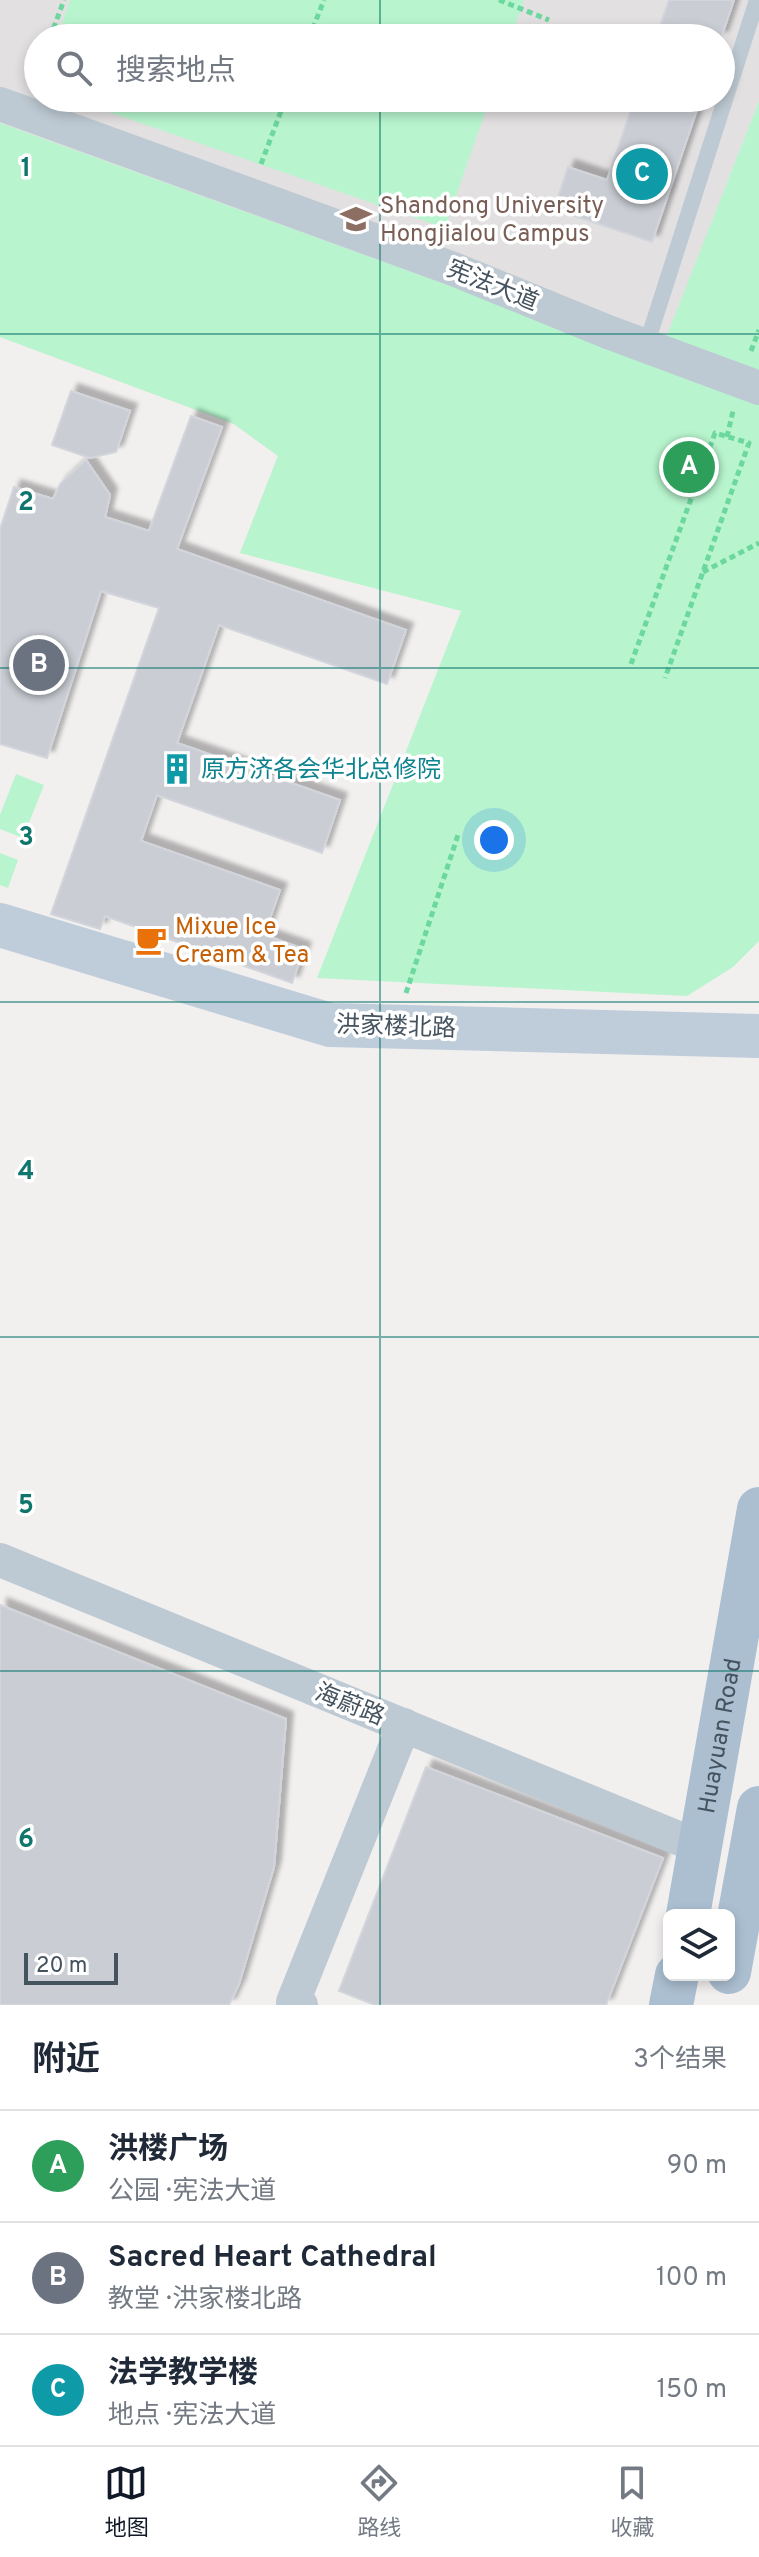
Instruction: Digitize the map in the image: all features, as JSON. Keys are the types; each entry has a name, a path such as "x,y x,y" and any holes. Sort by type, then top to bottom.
{"main road":[{"name":"Huayuan Road","path":"689,1909 759,1509"},
{"path":"735,1940 759,1808"},
{"path":"671,2005 676,1981"},
{"path":"723,2005 728,1981"}],"street":[{"name":"宪法大道","path":"0,104 456,270 759,388"},
{"name":"洪家楼北路","path":"0,925 330,1025 759,1036"},
{"name":"海蔚路","path":"0,1560 700,1847"},
{"path":"301,2005 293,2002 404,1725"}],"lane":[{"path":"735,69 757,0"},
{"path":"646,346 721,112"}],"path":[{"path":"55,24 64,0"},
{"path":"315,24 324,0"},
{"path":"499,0 549,20"},
{"path":"250,193 281,112"},
{"path":"631,664 715,433 749,443 665,678"},
{"path":"702,573 759,543"},
{"path":"403,1001 458,835"}],"shaded area":[{"name":"Shandong University Hongjialou Campus","path":"0,0 759,0 759,101 658,361 240,553 278,456 234,424 0,337"}],"green space":[{"path":"70,0 524,0 516,24 62,24"},
{"path":"759,101 759,941 733,967 687,996 317,978 461,611 240,553 278,456 234,424 0,337 0,123 657,361"},
{"path":"109,112 485,112 445,228"},
{"path":"16,774 44,785 23,838 0,829 0,815"},
{"path":"0,853 18,860 8,888 0,885"}],"building":[{"path":"669,0 734,0 726,24 661,24"},
{"path":"630,112 696,112 652,242 554,209 568,167 607,180"},
{"path":"71,391 130,411 116,452 90,458 52,445"},
{"name":"原方济各会华北总修院","path":"191,416 222,427 177,549 406,630 387,684 219,625 177,743 340,800 322,853 157,795 141,841 280,890 264,935 304,949 292,983 105,916 100,929 51,914 159,608 101,591 47,758 0,744 0,529 14,487 53,499 60,484 86,460 110,495 105,517 149,531"},
{"path":"0,1605 286,1719 274,1867 239,1984 229,2005 0,2005"},
{"path":"426,1767 663,1858 606,2005 375,2005 339,1991"}],"place":[{"name":"法学教学楼","path":"642,174"},
{"name":"Shandong University Hongjialou Campus","path":"356,219"},
{"name":"洪楼广场","path":"689,467"},
{"name":"Sacred Heart Cathedral","path":"39,665"},
{"name":"原方济各会华北总修院","path":"177,769"},
{"name":"Mixue Ice Cream & Tea","path":"151,940"}]}
